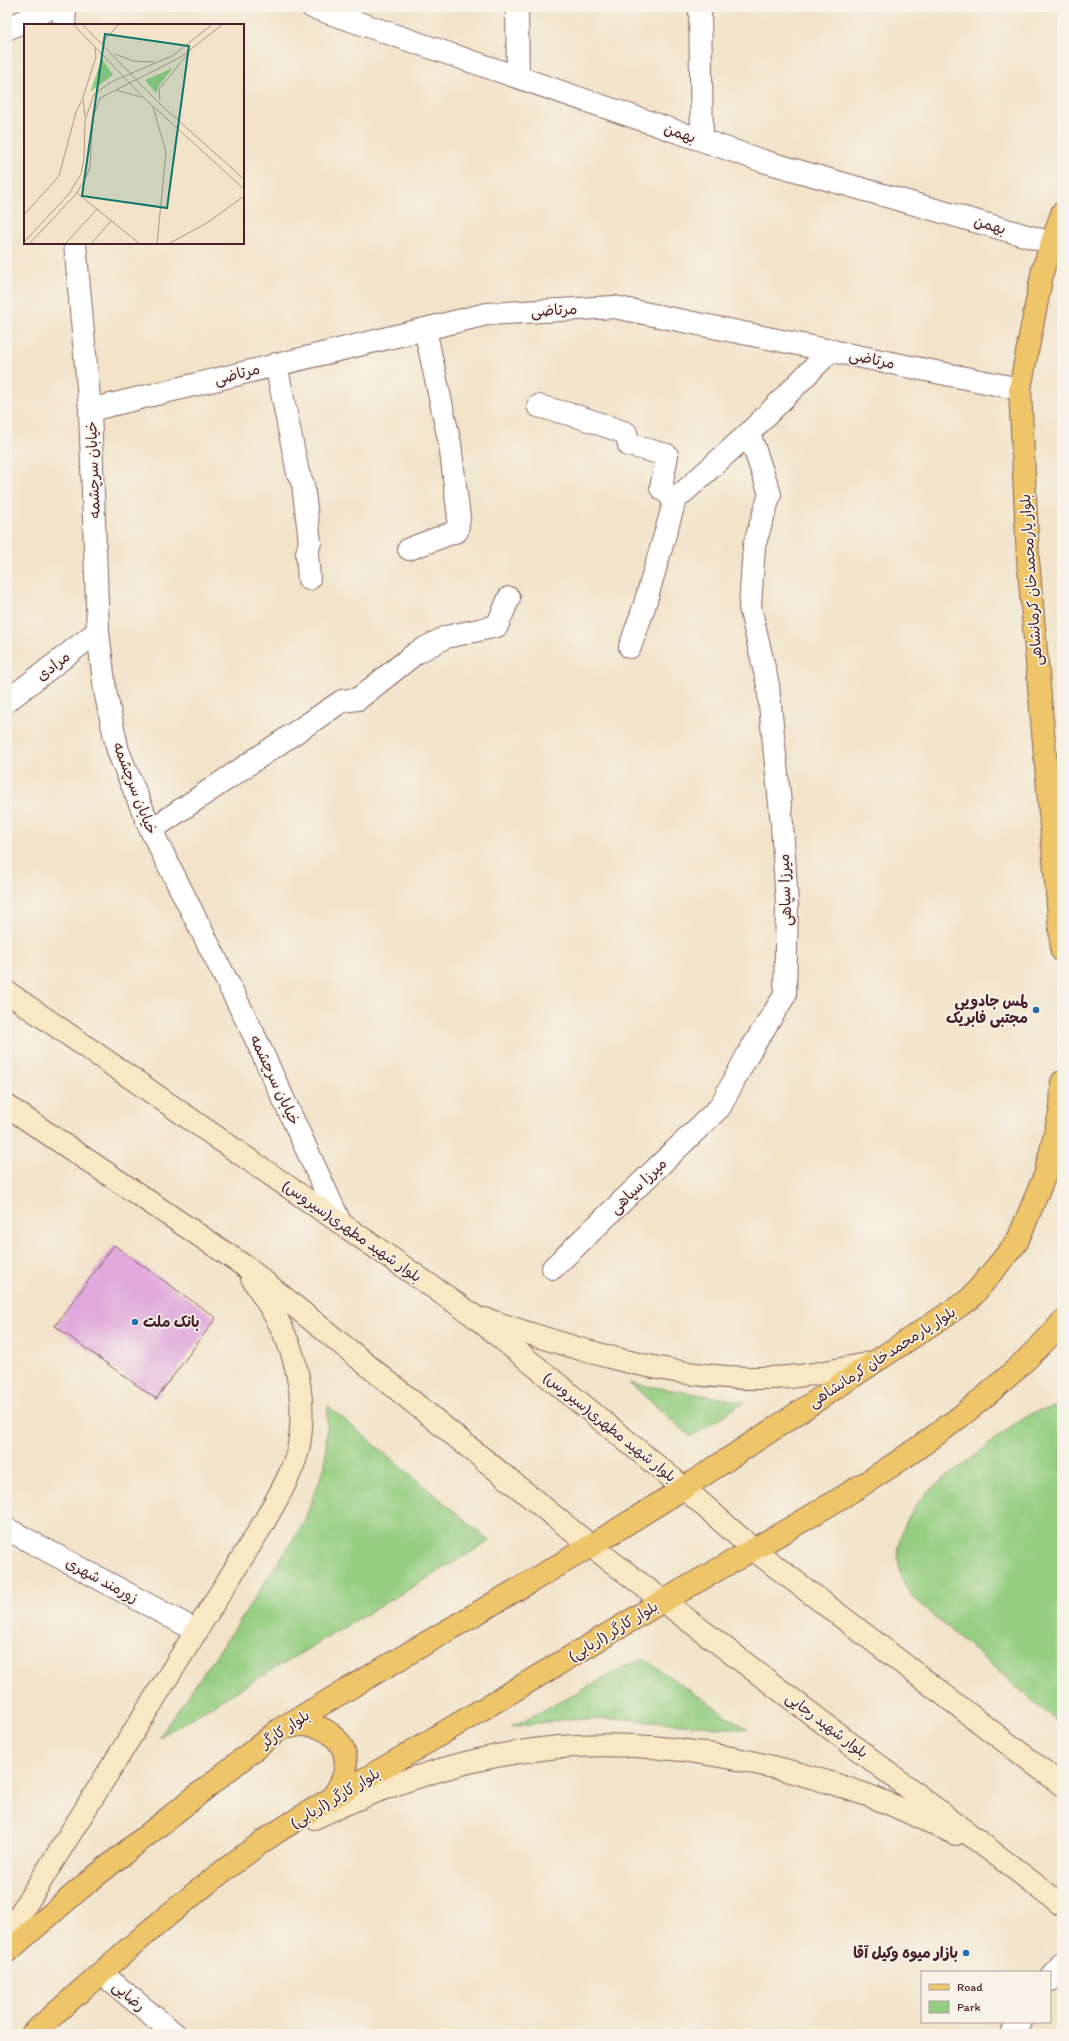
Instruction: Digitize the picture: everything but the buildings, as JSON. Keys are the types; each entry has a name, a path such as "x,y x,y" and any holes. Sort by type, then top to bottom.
{"main road":[{"name":"بلوار یارمحمدخان کرمانشاهی","path":"1062,213 1043,270 1020,389 1028,559 1062,951"},
{"name":"بلوار شهید مطهری(سیروس)","path":"7,992 473,1315 684,1488"},
{"name":"بلوار یارمحمدخان کرمانشاهی","path":"591,1546 684,1488 970,1299 1016,1242 1045,1175 1061,1109 1062,1082"},
{"path":"7,1106 246,1267 591,1546"},
{"path":"7,1935 260,1529 280,1494 298,1450 302,1415 298,1375 283,1331 246,1267"},
{"path":"473,1315 570,1347 638,1363 729,1377 796,1377 871,1363"},
{"path":"665,1600 754,1550 889,1469 934,1438 1002,1382 1062,1322"},
{"path":"684,1488 754,1550 1062,1785"},
{"name":"بلوار شهید رجایی","path":"591,1546 665,1600 1062,1904"},
{"name":"بلوار کارگر","path":"7,1952 87,1883 280,1729 591,1546"},
{"name":"بلوار کارگر (اربابی)","path":"32,2034 101,1973 201,1889 266,1840 332,1798 665,1600"},
{"path":"280,1729 303,1725 319,1728 332,1734 342,1746 346,1760 345,1771 332,1798"},
{"path":"266,1840 339,1806 436,1772 506,1754 542,1749 586,1746 675,1750 763,1764 868,1796 988,1848"}],"street":[{"path":"7,29 54,7"},
{"path":"64,24 65,7"},
{"name":"بهمن","path":"314,7 762,161 1052,243"},
{"path":"517,7 518,76"},
{"path":"700,7 702,140"},
{"name":"خیابان سرچشمه","path":"75,244 90,410 98,630 104,691 118,751 151,830 254,1035 340,1222"},
{"name":"مرتاضی","path":"90,410 487,314 614,307 1020,389"},
{"path":"409,549 457,531 459,518 450,444 425,329"},
{"path":"630,647 644,607 675,500 749,433 831,350"},
{"path":"276,364 298,473 303,484 310,542 307,553 309,579"},
{"path":"538,406 580,417 626,433 629,445 666,455 661,488 675,500"},
{"name":"میرزا سپاهی","path":"553,1268 720,1107 748,1054 785,995 787,905 782,824 768,685 750,607 754,546 770,494 749,433"},
{"path":"151,830 342,701 358,699 416,653 446,637 497,626 509,598"},
{"name":"مرادی","path":"7,701 98,630"},
{"name":"زورمند شهری","path":"7,1529 197,1631"},
{"path":"1051,1979 1062,1963"},
{"name":"رضایی","path":"101,1973 175,2034"},
{"path":"1012,2034 1019,2023"}],"green space":[{"path":"630,1383 744,1402 691,1437"},
{"path":"1062,1403 1062,1713 1060,1724 913,1598 905,1585 900,1572 898,1559 902,1532 907,1520 915,1507 929,1491 940,1481 1023,1419 1035,1412 1055,1407"},
{"path":"328,1406 490,1541 159,1737 238,1624 303,1524 325,1466"},
{"path":"642,1658 748,1730 629,1719 569,1719 511,1727"}],"place":[{"name":"لمس جادویی مجتبی فابریک","path":"1036,1010"},
{"name":"بانک ملت","path":"135,1322"},
{"name":"بازار میوه وکیل آقا","path":"966,1953"}]}
